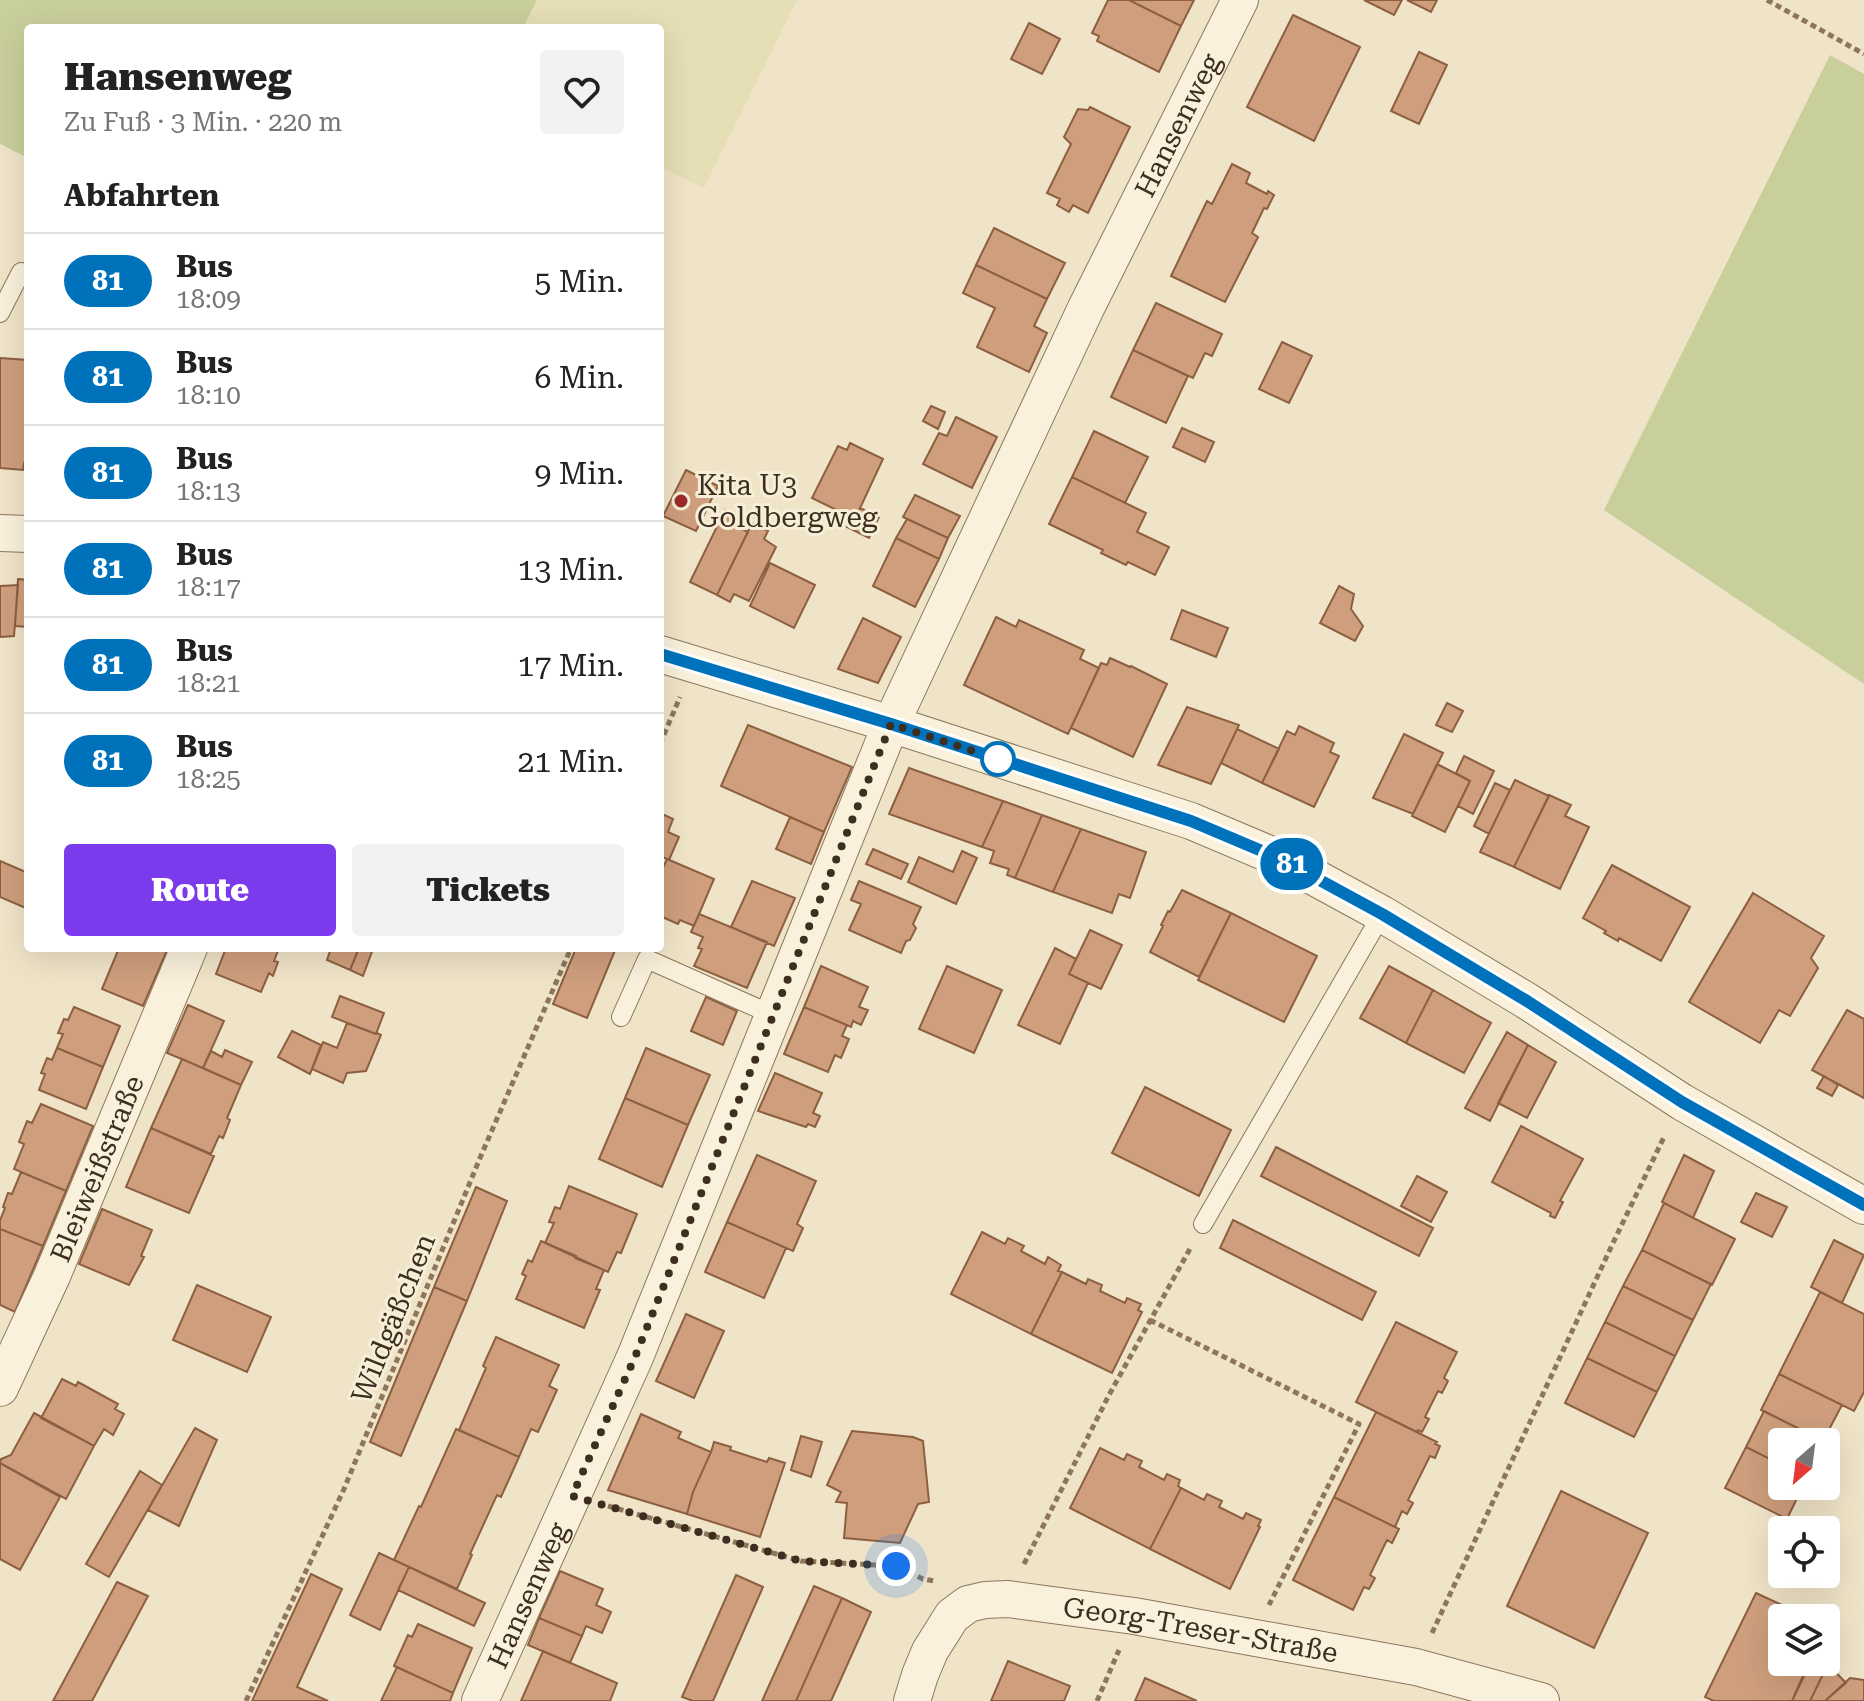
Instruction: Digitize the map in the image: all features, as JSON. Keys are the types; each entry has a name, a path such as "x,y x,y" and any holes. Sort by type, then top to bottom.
{"street":[{"name":"Hansenweg","path":"480,1701 635,1357 891,724 1086,308 1240,0"},
{"path":"0,533 24,534"},
{"path":"664,655 891,724 1191,821 1281,859 1382,914 1527,1001 1682,1102 1864,1206"},
{"name":"Bleiweißstraße","path":"0,1388 52,1276 187,952"},
{"name":"Georg-Treser-Straße","path":"912,1701 930,1651 952,1616 968,1604 1008,1599 1134,1616 1416,1667 1541,1701"}],"lane":[{"path":"0,313 21,272"},
{"path":"1203,1224 1382,914"},
{"path":"621,1017 647,959 773,1015"}],"path":[{"path":"1767,0 1864,54"},
{"path":"664,735 694,664"},
{"name":"Wildgäßchen","path":"246,1701 344,1489 480,1158 569,952"},
{"path":"1416,1667 1682,1102"},
{"path":"1022,1568 1109,1395 1203,1224"},
{"path":"1150,1320 1359,1424 1252,1639"},
{"path":"572,1496 801,1561 896,1566 923,1579 941,1582"},
{"path":"1097,1701 1134,1616"}],"shaded area":[{"path":"537,0 797,0 704,188 664,169 664,24 525,24"}],"green space":[{"path":"0,0 537,0 525,24 24,24 24,156 0,144"},
{"path":"1830,55 1864,74 1864,684 1604,510"}],"building":[{"path":"1108,0 1129,0 1181,26 1159,72 1097,41 1099,36 1092,33"},
{"path":"1129,0 1194,0 1181,26"},
{"path":"1364,0 1402,0 1394,15"},
{"path":"1407,0 1437,0 1431,12"},
{"path":"1293,15 1360,47 1314,141 1247,107"},
{"path":"1029,23 1060,39 1042,74 1011,59"},
{"path":"1419,52 1447,65 1419,124 1391,111"},
{"path":"1090,107 1130,127 1088,213 1073,205 1069,212 1057,205 1060,199 1047,193 1071,144 1064,137 1078,109 1088,110"},
{"path":"1232,164 1250,173 1246,183 1274,195 1252,233 1258,237 1225,302 1171,276 1207,201 1212,204"},
{"path":"994,228 1065,263 1047,299 976,265"},
{"path":"976,265 1047,299 1034,326 1047,333 1029,372 977,347 995,308 963,293"},
{"path":"1156,303 1222,334 1212,356 1205,353 1193,378 1133,350"},
{"path":"1282,342 1312,356 1289,403 1259,389"},
{"path":"1133,350 1188,376 1166,423 1111,397"},
{"path":"0,358 24,360 23,470 0,468"},
{"path":"931,406 945,412 938,429 923,421"},
{"path":"956,417 997,437 972,488 923,464 939,433 947,436"},
{"path":"1182,428 1214,442 1205,462 1173,447"},
{"path":"1094,431 1148,457 1125,503 1072,477"},
{"path":"850,443 883,459 855,519 812,498 838,446 847,450"},
{"path":"686,470 718,486 696,531 664,514"},
{"path":"1072,477 1146,513 1137,532 1169,547 1155,575 1101,553 1103,550 1049,524"},
{"path":"915,495 960,516 948,538 903,517"},
{"path":"860,508 879,517 869,538 847,527"},
{"path":"725,510 741,518 737,526 748,532 717,595 690,582"},
{"path":"907,519 948,538 939,559 896,538"},
{"path":"752,523 768,531 764,539 776,547 749,601 734,594 730,602 717,595"},
{"path":"896,538 939,559 915,607 873,586"},
{"path":"770,563 815,585 794,628 750,606"},
{"path":"18,579 24,580 24,627 15,626"},
{"path":"18,585 14,636 0,637 0,586"},
{"path":"1339,586 1354,594 1351,609 1363,626 1355,641 1320,623"},
{"path":"1182,610 1228,628 1216,657 1171,639"},
{"path":"996,617 1016,627 1019,620 1084,650 1080,659 1099,668 1068,734 964,685"},
{"path":"863,618 901,637 878,683 838,669"},
{"path":"1110,658 1167,684 1133,757 1071,728 1101,663 1107,665"},
{"path":"1447,703 1463,711 1452,732 1436,725"},
{"path":"1187,707 1239,725 1211,784 1158,765"},
{"path":"748,725 852,767 824,832 721,786"},
{"path":"1299,726 1334,743 1330,752 1339,756 1314,807 1262,783 1287,731 1295,735"},
{"path":"1237,729 1279,749 1262,783 1221,763"},
{"path":"1404,734 1443,753 1413,814 1373,798"},
{"path":"1464,756 1494,771 1473,814 1458,806 1470,781 1456,773"},
{"path":"1437,764 1470,781 1445,832 1412,816"},
{"path":"909,768 1003,801 982,847 889,814"},
{"path":"1515,780 1549,796 1514,867 1480,852"},
{"path":"1495,783 1510,790 1489,834 1474,826"},
{"path":"1549,795 1571,805 1565,816 1589,827 1560,889 1514,867"},
{"path":"1003,801 1042,815 1015,878 1007,875 1009,869 990,863 994,851 982,847"},
{"path":"664,815 673,819 668,832 679,837 669,860 664,858"},
{"path":"1042,815 1081,829 1053,892 1015,878"},
{"path":"790,817 824,832 811,864 776,849"},
{"path":"1081,829 1146,852 1130,898 1119,894 1112,913 1053,892"},
{"path":"873,849 908,864 901,879 866,864"},
{"path":"962,851 977,858 956,904 908,882 919,857 953,872"},
{"path":"667,859 714,879 694,926 664,918 664,865"},
{"path":"0,861 24,871 24,907 0,897"},
{"path":"1612,865 1690,907 1661,961 1619,938 1618,941 1583,918"},
{"path":"752,881 795,898 774,946 731,927"},
{"path":"859,881 921,907 913,924 916,928 901,953 849,930 861,904 851,900"},
{"path":"1182,890 1231,913 1199,977 1150,952 1168,911"},
{"path":"1753,893 1824,936 1811,958 1818,968 1790,1016 1779,1010 1760,1043 1689,1002"},
{"path":"1231,913 1317,956 1284,1022 1198,980"},
{"path":"699,914 767,942 747,988 694,966 702,949 698,948 703,937 691,932"},
{"path":"1090,930 1122,945 1101,989 1069,974"},
{"path":"1055,948 1076,959 1069,974 1088,983 1060,1044 1018,1025"},
{"path":"117,952 166,952 143,1006 102,989"},
{"path":"224,952 277,952 273,976 269,973 261,992 216,974"},
{"path":"330,952 357,952 350,970 327,960"},
{"path":"357,952 372,952 363,976 350,970"},
{"path":"574,952 614,952 587,1018 553,1004"},
{"path":"821,966 868,987 859,1007 868,1010 861,1025 853,1021 851,1027 804,1007"},
{"path":"947,966 1002,990 974,1053 919,1029"},
{"path":"1389,966 1433,990 1406,1043 1360,1018"},
{"path":"1433,990 1491,1023 1464,1073 1406,1043"},
{"path":"340,996 384,1013 376,1034 332,1017"},
{"path":"706,997 737,1011 723,1045 691,1031"},
{"path":"188,1005 224,1021 203,1068 167,1053"},
{"path":"74,1007 120,1026 103,1067 57,1048 63,1034 58,1033"},
{"path":"804,1007 847,1025 842,1036 849,1039 841,1058 835,1055 828,1072 784,1054"},
{"path":"1847,1010 1864,1019 1864,1098 1812,1070"},
{"path":"347,1023 381,1035 366,1071 347,1073 343,1083 312,1069 323,1042 337,1048"},
{"path":"292,1031 321,1045 310,1074 278,1057"},
{"path":"1507,1032 1528,1045 1490,1121 1465,1108"},
{"path":"1528,1045 1556,1062 1527,1118 1498,1103"},
{"path":"57,1048 103,1067 86,1109 39,1090 47,1058 52,1060"},
{"path":"646,1048 710,1075 688,1125 625,1098"},
{"path":"225,1050 252,1062 241,1085 203,1068 211,1051 222,1057"},
{"path":"182,1059 241,1085 227,1118 230,1120 223,1138 219,1136 211,1154 151,1128"},
{"path":"775,1073 822,1093 813,1113 820,1116 815,1127 808,1124 806,1127 758,1111"},
{"path":"1824,1076 1838,1085 1832,1096 1817,1088"},
{"path":"1145,1087 1231,1130 1199,1196 1112,1153"},
{"path":"625,1098 688,1125 662,1187 599,1159"},
{"path":"41,1104 93,1126 66,1191 14,1169 24,1144 19,1142 27,1121 32,1123"},
{"path":"1521,1126 1583,1159 1560,1201 1563,1202 1555,1218 1492,1182"},
{"path":"151,1128 214,1156 189,1213 126,1187"},
{"path":"1276,1147 1433,1228 1419,1256 1261,1176"},
{"path":"757,1155 816,1181 797,1224 803,1228 793,1251 727,1222"},
{"path":"1684,1155 1714,1171 1693,1218 1662,1202"},
{"path":"21,1172 66,1191 43,1246 0,1229 8,1193 12,1194"},
{"path":"1417,1176 1447,1192 1431,1222 1401,1206"},
{"path":"569,1186 637,1214 621,1253 617,1252 608,1272 545,1243 554,1223 549,1222 555,1207 560,1209"},
{"path":"476,1187 507,1201 467,1301 434,1287"},
{"path":"1756,1193 1787,1207 1772,1237 1741,1222"},
{"path":"1664,1203 1735,1239 1712,1285 1642,1250"},
{"path":"102,1209 152,1230 141,1256 144,1257 129,1285 79,1264"},
{"path":"1233,1220 1376,1292 1362,1320 1220,1248"},
{"path":"727,1222 786,1248 764,1298 705,1272"},
{"path":"0,1229 43,1246 15,1312 0,1305"},
{"path":"982,1232 1005,1244 1008,1238 1024,1246 1021,1251 1045,1264 1048,1257 1061,1265 1058,1271 1062,1272 1031,1334 951,1294"},
{"path":"1834,1240 1864,1255 1842,1303 1811,1287"},
{"path":"541,1241 604,1270 596,1289 600,1290 584,1328 516,1299 526,1276 522,1274 528,1260 532,1262"},
{"path":"1642,1250 1711,1284 1693,1320 1623,1286"},
{"path":"1062,1272 1086,1284 1088,1279 1102,1285 1100,1291 1125,1303 1127,1298 1141,1304 1138,1310 1142,1312 1112,1373 1031,1334"},
{"path":"197,1285 271,1317 247,1372 173,1340"},
{"path":"1623,1286 1693,1320 1675,1356 1605,1322"},
{"path":"434,1287 467,1301 401,1456 370,1442"},
{"path":"1820,1292 1864,1314 1864,1392 1854,1411 1779,1374"},
{"path":"686,1314 724,1331 694,1398 656,1381"},
{"path":"1396,1322 1457,1352 1444,1378 1448,1381 1442,1393 1438,1391 1425,1417 1429,1419 1422,1432 1356,1402"},
{"path":"1605,1322 1675,1356 1657,1392 1587,1358"},
{"path":"496,1337 559,1365 549,1386 557,1390 538,1432 531,1429 519,1457 459,1430"},
{"path":"1587,1358 1657,1392 1634,1437 1565,1403"},
{"path":"1779,1374 1842,1405 1830,1428 1797,1428 1761,1410"},
{"path":"62,1379 76,1386 78,1382 118,1404 115,1409 124,1414 113,1435 104,1429 94,1446 41,1418"},
{"path":"1764,1411 1797,1428 1768,1428 1768,1458 1746,1447"},
{"path":"1376,1412 1440,1446 1435,1458 1430,1456 1408,1500 1413,1503 1407,1514 1402,1511 1395,1527 1334,1497"},
{"path":"34,1413 94,1446 66,1499 0,1463 1,1459 11,1455"},
{"path":"641,1414 681,1432 678,1438 711,1452 687,1514 608,1490"},
{"path":"195,1428 217,1440 179,1526 148,1510"},
{"path":"456,1429 519,1457 501,1497 497,1495 457,1589 394,1560"},
{"path":"852,1431 913,1437 923,1441 929,1502 918,1504 900,1543 844,1538 847,1503 836,1502 841,1492 827,1485"},
{"path":"801,1436 822,1442 811,1477 791,1470"},
{"path":"714,1442 767,1462 769,1458 785,1463 760,1537 687,1514"},
{"path":"1746,1447 1768,1458 1768,1500 1796,1500 1788,1516 1781,1516 1725,1488"},
{"path":"1100,1448 1124,1460 1127,1454 1142,1461 1139,1467 1164,1480 1167,1474 1180,1480 1178,1486 1181,1488 1150,1549 1070,1508"},
{"path":"0,1463 60,1497 20,1570 0,1559"},
{"path":"140,1471 162,1485 109,1577 86,1564"},
{"path":"1181,1488 1204,1500 1207,1494 1222,1501 1219,1507 1243,1519 1246,1513 1261,1520 1230,1589 1150,1549"},
{"path":"1561,1491 1648,1533 1594,1648 1507,1606"},
{"path":"1334,1497 1399,1529 1392,1543 1387,1540 1370,1575 1375,1578 1369,1589 1364,1587 1353,1610 1293,1580"},
{"path":"379,1553 409,1567 380,1630 350,1615"},
{"path":"409,1567 485,1603 474,1626 398,1590"},
{"path":"560,1571 603,1589 596,1605 611,1612 602,1633 586,1626 582,1636 539,1618"},
{"path":"311,1574 342,1589 297,1687 328,1701 252,1701"},
{"path":"736,1575 763,1587 713,1701 693,1701 682,1697"},
{"path":"117,1582 148,1596 92,1701 53,1701"},
{"path":"814,1586 842,1598 796,1701 762,1701"},
{"path":"1756,1593 1780,1604 1768,1604 1768,1676 1804,1676 1792,1701 1714,1701 1705,1697"},
{"path":"842,1598 871,1612 831,1701 796,1701"},
{"path":"539,1618 582,1636 570,1663 528,1645"},
{"path":"418,1624 472,1648 453,1693 394,1666 408,1635 412,1637"},
{"path":"543,1651 617,1683 610,1701 521,1701"},
{"path":"1008,1661 1070,1686 1064,1701 991,1701"},
{"path":"397,1667 453,1693 450,1701 381,1701"},
{"path":"1803,1676 1822,1676 1810,1701 1792,1701"},
{"path":"1822,1676 1839,1676 1846,1683 1825,1701 1810,1701"},
{"path":"1145,1678 1197,1701 1135,1701"},
{"path":"1850,1678 1864,1680 1864,1701 1825,1701"}],"bus line":[{"name":"81","path":"664,655 891,724 1191,821 1281,859 1382,914 1527,1001 1682,1102 1864,1205"}],"place":[{"name":"Kita U3 Goldbergweg","path":"681,501"}],"route":[{"path":"896,1566 801,1561 572,1496 635,1357 891,724 998,759"}]}
